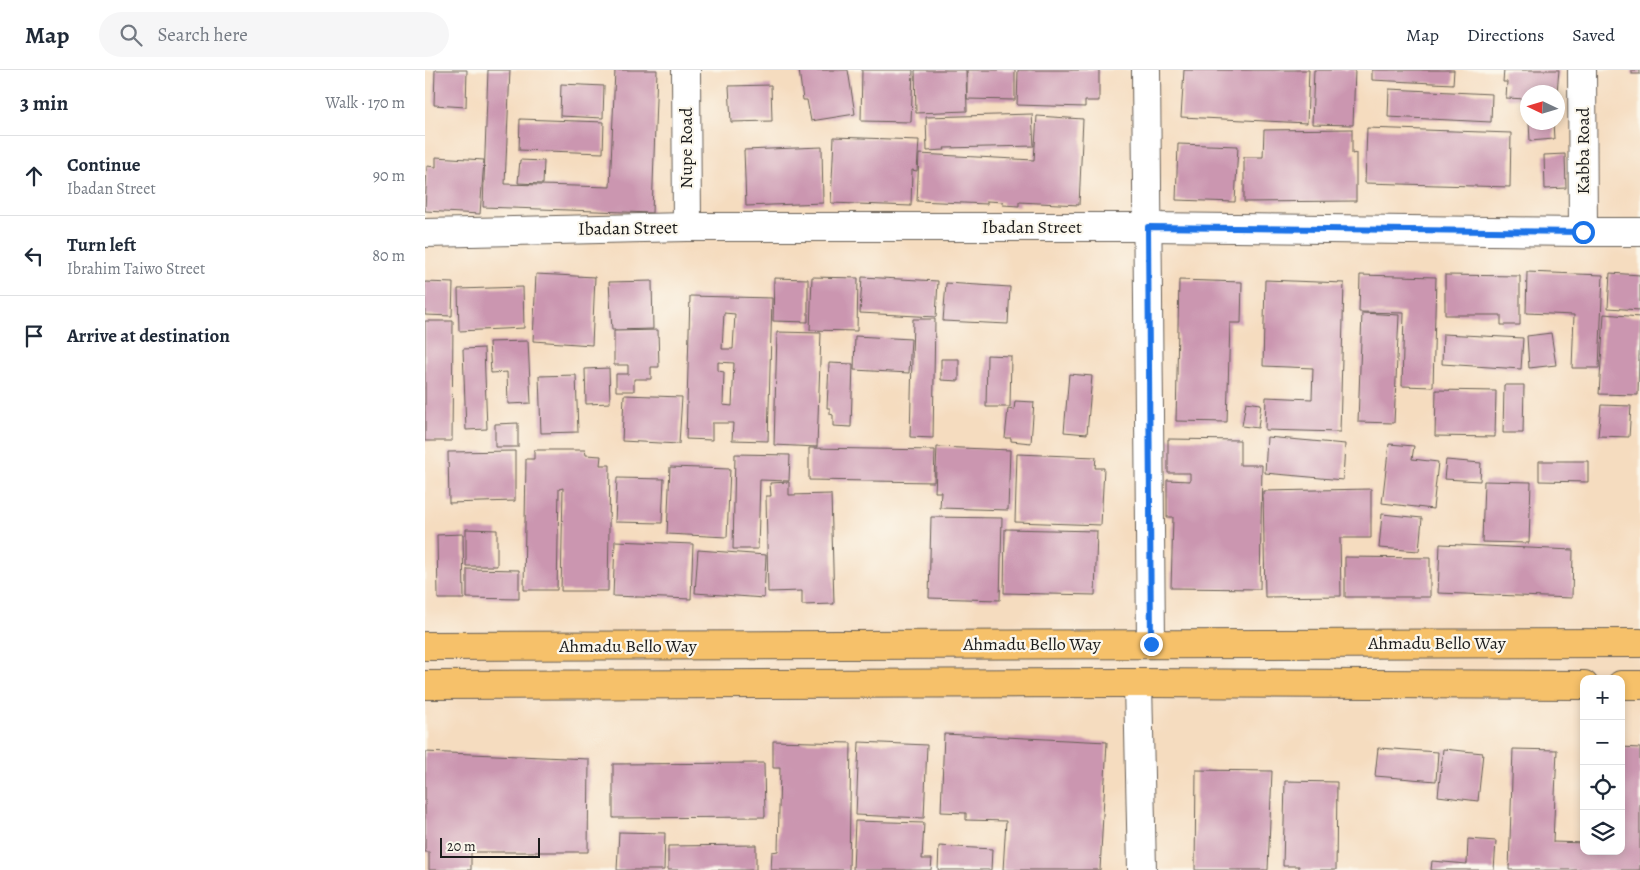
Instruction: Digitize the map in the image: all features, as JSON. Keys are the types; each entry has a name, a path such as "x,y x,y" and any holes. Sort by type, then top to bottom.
{"main road":[{"name":"Ahmadu Bello Way","path":"425,646 1640,643"},
{"path":"425,685 1138,683 1580,685"},
{"path":"1625,685 1640,685"}],"street":[{"name":"Nupe Road","path":"686,70 687,227"},
{"path":"1146,70 1151,644"},
{"name":"Kabba Road","path":"1582,70 1583,232"},
{"name":"Ibadan Street","path":"425,233 687,227 1148,227 1640,232"},
{"path":"1138,683 1142,870"}],"building":[{"path":"435,70 467,70 466,107 434,105"},
{"path":"488,70 510,70 505,184 610,187 615,70 657,70 652,213 483,207"},
{"path":"799,70 848,70 855,114 811,121 807,100 803,100"},
{"path":"862,70 913,70 911,122 861,121"},
{"path":"915,70 966,70 967,111 916,113"},
{"path":"967,70 1015,70 1015,100 967,99"},
{"path":"1018,70 1099,70 1099,101 1085,101 1085,107 1017,105"},
{"path":"1184,70 1309,70 1307,123 1181,117"},
{"path":"1314,70 1355,70 1353,125 1312,124"},
{"path":"1372,70 1454,70 1453,84 1372,80"},
{"path":"1504,70 1559,70 1558,85 1520,85 1520,99 1506,98 1507,82 1503,82"},
{"path":"1632,70 1640,70 1640,74 1632,74"},
{"path":"561,84 604,86 603,118 560,116"},
{"path":"771,85 772,121 731,122 729,86"},
{"path":"1389,89 1492,94 1491,122 1388,117"},
{"path":"1032,114 1034,146 944,148 945,150 927,151 926,117"},
{"path":"1037,116 1083,119 1079,205 1019,202 1019,206 987,201 987,204 917,201 919,154 1034,160"},
{"path":"520,119 604,122 603,153 519,150"},
{"path":"1367,128 1511,133 1510,187 1365,183"},
{"path":"1352,129 1352,154 1356,153 1356,201 1244,202 1244,157 1263,157 1264,130"},
{"path":"1529,130 1553,130 1554,139 1530,141"},
{"path":"834,137 919,140 917,171 912,170 911,206 831,203"},
{"path":"1178,144 1238,146 1235,202 1176,200"},
{"path":"822,147 823,203 746,206 744,150"},
{"path":"1565,154 1566,188 1545,189 1544,155"},
{"path":"436,157 484,160 480,214 425,211 427,166 436,167"},
{"path":"520,160 544,161 543,184 518,183"},
{"path":"1527,272 1603,275 1599,368 1572,368 1574,315 1526,313"},
{"path":"1610,273 1640,275 1640,310 1608,308"},
{"path":"536,274 595,277 592,345 533,341"},
{"path":"1360,275 1436,277 1433,387 1402,386 1404,313 1359,312"},
{"path":"1445,275 1520,276 1520,325 1501,325 1501,315 1445,315"},
{"path":"812,277 858,278 857,331 810,330"},
{"path":"862,277 938,281 936,317 860,313"},
{"path":"774,278 808,279 808,322 773,321"},
{"path":"1179,280 1242,282 1241,323 1230,323 1227,422 1176,421"},
{"path":"1265,280 1344,283 1340,432 1265,430 1266,397 1312,399 1313,368 1263,366"},
{"path":"652,281 653,329 612,330 609,282"},
{"path":"425,282 453,283 452,316 425,315"},
{"path":"946,283 1010,287 1008,324 943,321"},
{"path":"523,287 524,328 459,331 458,289"},
{"path":"690,296 772,298 768,441 732,440 733,423 712,423 712,440 686,439","holes":["724,313 735,314 733,349 722,349","718,362 734,363 732,406 723,405 724,372 718,371"]},
{"path":"1362,313 1399,315 1394,423 1358,422"},
{"path":"1604,314 1640,317 1638,395 1599,394"},
{"path":"913,319 935,319 933,438 910,437"},
{"path":"425,321 453,321 452,441 425,441"},
{"path":"658,330 659,367 651,367 651,379 634,379 634,391 616,391 616,374 628,374 628,365 614,365 614,331"},
{"path":"777,332 821,333 817,447 774,445"},
{"path":"1551,333 1556,365 1529,368 1527,336"},
{"path":"1443,334 1523,338 1521,369 1442,364"},
{"path":"855,336 911,339 909,373 854,370"},
{"path":"528,341 531,403 508,404 507,372 491,373 489,342"},
{"path":"484,348 487,429 466,430 463,349"},
{"path":"987,355 1011,356 1010,407 986,407"},
{"path":"941,359 959,359 959,381 941,380"},
{"path":"829,363 853,364 851,427 833,426 833,415 830,414 830,408 827,408"},
{"path":"609,368 610,403 586,404 585,369"},
{"path":"1069,374 1092,376 1087,434 1064,432"},
{"path":"576,375 578,432 541,433 539,376"},
{"path":"1504,385 1524,385 1523,433 1503,433"},
{"path":"1436,390 1496,391 1495,437 1435,436"},
{"path":"624,395 682,397 679,444 622,441"},
{"path":"1015,401 1034,402 1031,443 1011,441 1011,438 1005,438 1008,409 1014,410"},
{"path":"1246,402 1261,404 1258,428 1242,426"},
{"path":"1601,405 1631,406 1629,437 1598,436"},
{"path":"518,423 518,447 495,447 495,424"},
{"path":"1267,437 1345,444 1343,480 1265,473"},
{"path":"1168,439 1240,440 1240,465 1262,465 1260,589 1171,588 1173,517 1167,517 1167,480 1190,481 1190,473 1168,473"},
{"path":"1389,444 1414,446 1412,459 1438,462 1433,509 1382,503"},
{"path":"937,447 1010,450 1008,510 940,508 941,492 935,492"},
{"path":"809,448 935,450 934,482 809,480"},
{"path":"534,450 585,450 586,455 601,456 600,465 610,465 608,591 561,591 563,488 559,489 557,590 524,590 526,459 534,459"},
{"path":"515,451 515,501 449,503 448,452"},
{"path":"735,454 790,455 789,481 760,480 758,549 733,549"},
{"path":"1017,454 1096,457 1095,468 1104,468 1101,525 1015,522"},
{"path":"1446,460 1481,463 1480,481 1444,479"},
{"path":"1539,461 1588,461 1588,482 1539,481"},
{"path":"670,467 730,469 727,537 667,534"},
{"path":"617,478 664,479 662,523 615,522"},
{"path":"1484,481 1531,482 1529,543 1482,542"},
{"path":"789,482 789,495 831,494 834,604 802,605 802,591 768,592 766,496 771,496 770,483"},
{"path":"1371,489 1371,538 1340,538 1341,596 1265,597 1263,491"},
{"path":"1382,514 1422,518 1419,551 1379,548"},
{"path":"931,517 1002,518 1000,600 929,598"},
{"path":"466,529 497,530 497,566 466,566"},
{"path":"1005,529 1097,531 1095,595 1004,593"},
{"path":"463,534 464,599 438,599 437,535"},
{"path":"615,541 693,544 691,599 613,596"},
{"path":"1440,544 1573,550 1572,598 1438,593"},
{"path":"698,550 766,555 764,598 695,593"},
{"path":"1345,557 1430,558 1430,597 1345,597"},
{"path":"467,569 519,570 519,599 467,598"},
{"path":"944,734 1107,742 1100,870 1003,870 1006,821 966,820 966,813 941,812"},
{"path":"773,741 851,743 849,870 771,870 772,852 778,851 780,768 773,768"},
{"path":"859,742 927,745 924,818 856,815"},
{"path":"1625,747 1640,748 1640,870 1509,870 1513,749 1557,750 1553,842 1580,843 1580,855 1625,855"},
{"path":"1378,748 1438,752 1436,781 1375,776"},
{"path":"1443,749 1483,753 1478,801 1438,796"},
{"path":"425,752 589,759 588,852 471,852 471,870 429,870 429,852 425,852"},
{"path":"764,763 765,817 613,818 613,764"},
{"path":"1196,770 1272,771 1268,870 1195,870"},
{"path":"1285,781 1337,782 1336,870 1299,870 1299,866 1283,866"},
{"path":"855,821 924,823 922,859 932,859 931,870 853,870"},
{"path":"619,832 665,833 664,870 617,870"},
{"path":"1468,839 1496,841 1494,870 1431,870 1432,861 1467,864"},
{"path":"756,845 756,870 668,870 668,846"},
{"path":"939,846 992,849 991,870 938,870"}],"route":[{"path":"1151,644 1148,227 1583,232"}]}
